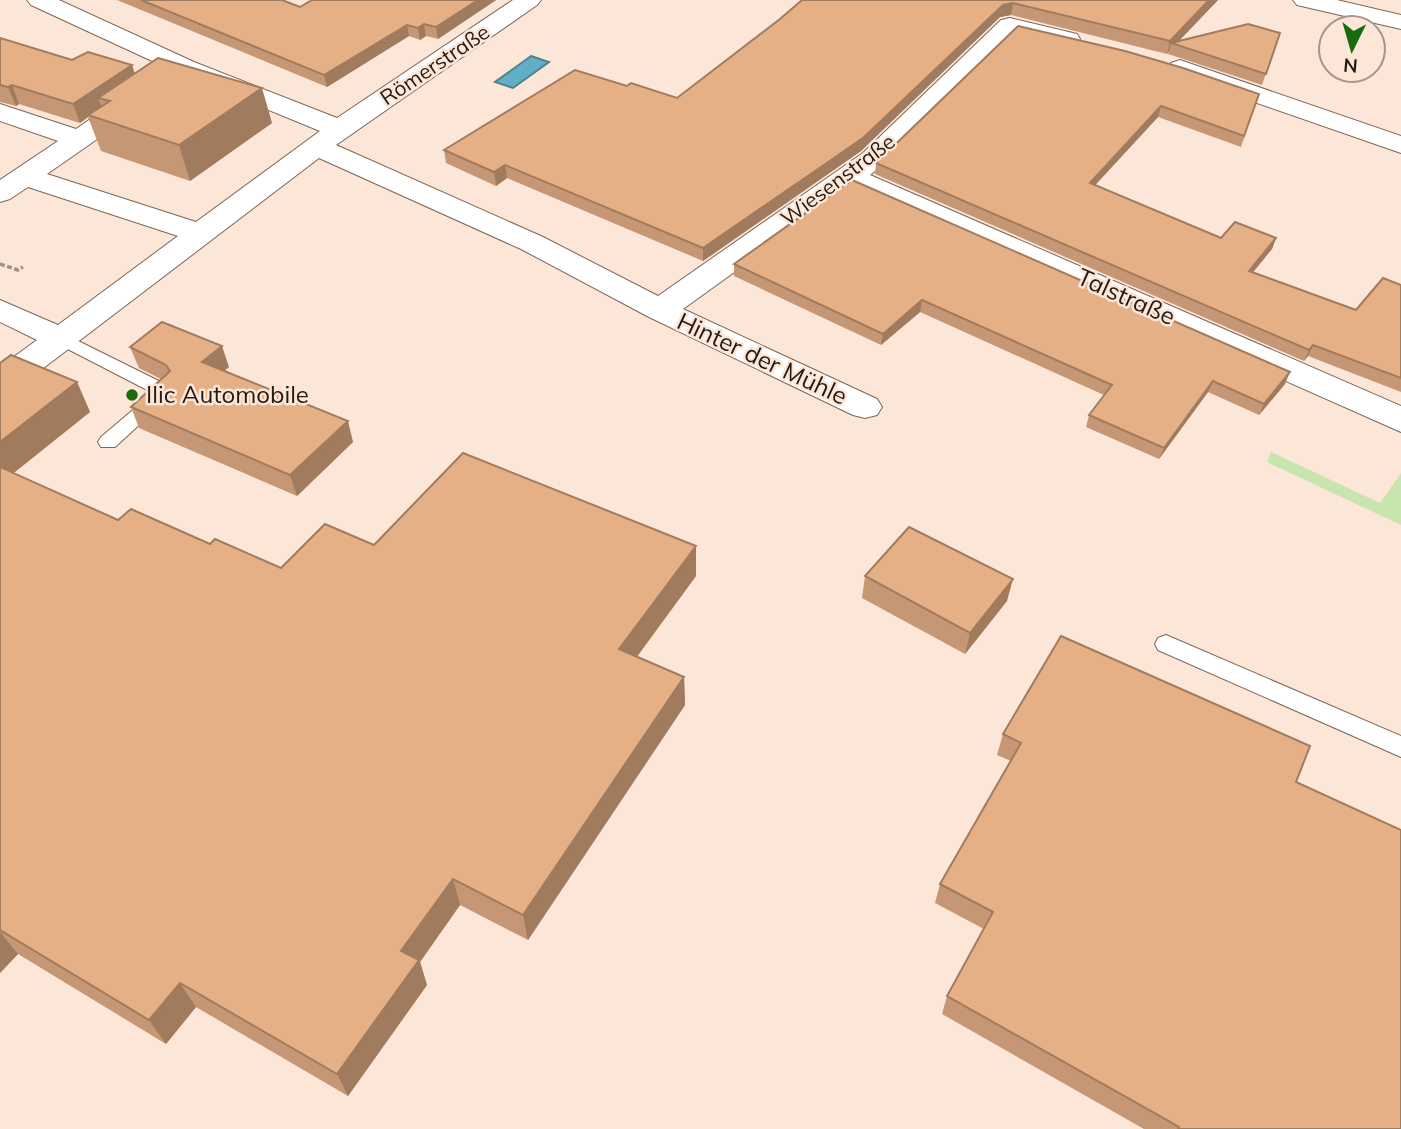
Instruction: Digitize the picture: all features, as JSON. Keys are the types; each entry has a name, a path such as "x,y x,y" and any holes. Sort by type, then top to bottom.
{"street":[{"path":"39,0 167,79 329,138 660,310"},
{"name":"Römerstraße","path":"0,384 329,138 529,0"},
{"path":"1305,0 1401,22"},
{"name":"Wiesenstraße","path":"660,310 873,159 1010,25 1097,46"},
{"path":"1152,60 1279,100 1401,145"},
{"path":"0,193 167,79"},
{"path":"0,112 80,139"},
{"path":"25,176 202,234"},
{"name":"Talstraße","path":"849,176 1401,420"},
{"path":"0,310 62,339"},
{"name":"Hinter der Mühle","path":"660,310 865,407"}],"lane":[{"path":"62,339 166,392 108,442"},
{"path":"1166,644 1401,747"}],"path":[{"path":"0,264 18,270 23,267"}],"green space":[{"path":"1271,452 1380,503 1401,473 1401,525 1267,462"}],"water":[{"path":"531,56 549,62 513,88 495,82"}],"building":[{"path":"141,0 282,0 300,7 312,0 478,0 436,27 424,24 418,28 407,25 324,75"},
{"path":"802,0 1209,0 1170,41 1013,3 1003,5 863,138 703,248 505,165 494,172 444,150 575,70 627,86 631,83 677,98"},
{"path":"1248,24 1280,33 1266,74 1171,43"},
{"path":"1018,26 1125,51 1259,94 1244,136 1161,106 1090,183 1221,238 1235,222 1276,238 1249,271 1356,310 1383,278 1401,285 1401,378 1313,345 1309,350 876,163"},
{"path":"0,38 72,60 88,52 132,65 73,104 12,85 0,85"},
{"path":"158,58 262,88 179,145 88,115 110,101 98,98"},
{"path":"852,180 1290,372 1264,404 1213,381 1164,448 1089,415 1112,385 922,300 883,334 734,264"},
{"path":"162,322 222,346 202,362 348,421 290,475 131,407 170,371 166,365 130,347"},
{"path":"11,355 77,382 0,442 0,363"},
{"path":"463,453 696,546 619,649 684,677 523,915 453,879 401,951 419,960 337,1074 180,983 149,1020 0,930 0,467 118,520 131,509 210,544 215,539 281,568 325,524 374,545"},
{"path":"909,527 1013,579 970,633 865,576"},
{"path":"1061,636 1310,746 1296,782 1401,830 1401,1129 1178,1129 1179,1127 947,996 993,912 940,884 1021,743 1003,734"}],"place":[{"name":"Ilic Automobile","path":"132,395"}]}
